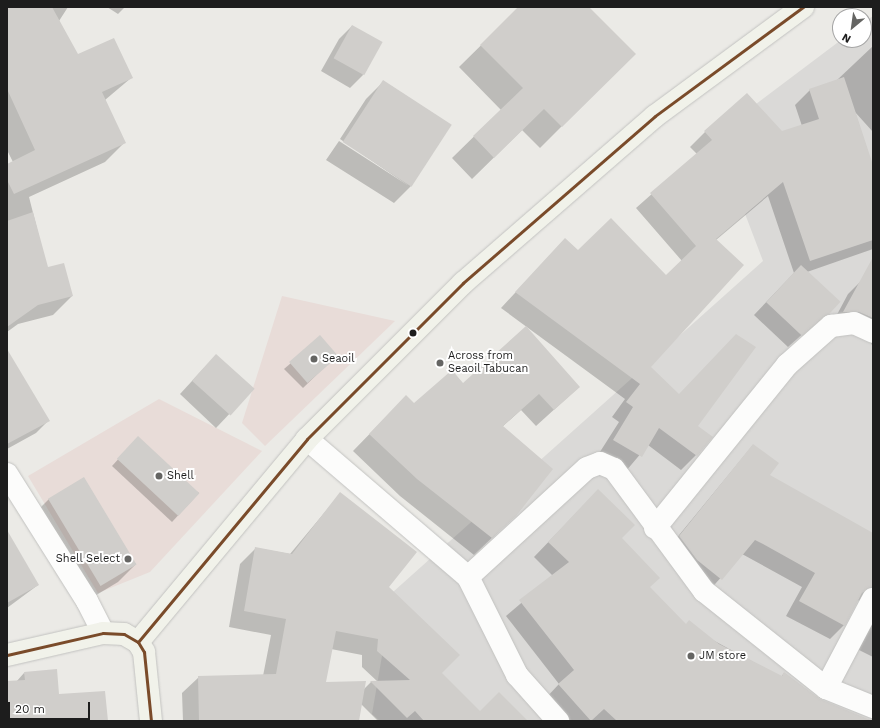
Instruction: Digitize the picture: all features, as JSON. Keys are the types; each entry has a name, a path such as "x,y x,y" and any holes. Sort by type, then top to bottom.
{"main road":[{"path":"138,642 307,439 463,283 655,116 802,7"},
{"path":"7,655 103,633 124,634 138,642 144,652 151,721"}],"street":[{"path":"655,528 787,365 831,326 854,323 873,332"},
{"path":"307,439 468,577 517,675 558,721"},
{"path":"468,577 587,468 600,463 614,469 655,528 704,591 826,688 873,707"},
{"path":"7,474 87,601 103,633"},
{"path":"826,688 873,599"}],"shaded area":[{"path":"873,16 873,721 380,721 372,714 393,592 763,261 715,135 832,47 832,48 872,48"},
{"path":"282,296 395,321 265,446 242,423"},
{"path":"159,399 262,451 150,572 98,593 28,476"}],"building":[{"path":"7,7 52,7 78,54 114,38 133,78 102,92 126,143 14,194 7,180 7,164 35,150 7,89"},
{"path":"518,7 589,7 636,54 562,127 544,109 494,158 473,136 523,88 480,45"},
{"path":"352,25 383,42 364,75 334,58"},
{"path":"844,77 873,165 873,240 810,261 783,182 716,239 744,265 651,367 679,394 736,334 756,347 698,426 713,437 697,456 659,428 642,457 613,440 633,407 626,402 640,384 515,292 565,238 578,250 611,218 666,275 696,246 650,193 712,140 704,131 747,93 782,131 819,119 809,89"},
{"path":"383,80 452,125 411,187 343,142"},
{"path":"33,212 48,267 64,263 73,296 38,305 7,327 7,221"},
{"path":"873,257 873,318 859,312 843,312"},
{"path":"801,265 840,302 806,339 766,302"},
{"path":"526,326 580,387 554,410 539,394 503,426 553,469 516,516 492,538 417,479 369,434 406,395 414,403 452,370 463,383"},
{"name":"Seaoil","path":"320,335 338,356 307,383 289,362"},
{"path":"7,349 50,421 7,444"},
{"path":"216,354 255,389 231,416 192,381"},
{"name":"Shell","path":"138,436 199,493 178,516 117,459"},
{"path":"753,444 779,463 770,475 873,533 873,587 862,593 845,626 799,601 815,573 763,544 755,540 722,580 697,560 679,536"},
{"path":"84,477 137,564 101,586 48,499"},
{"path":"598,489 635,525 622,538 660,578 650,587 686,624 689,620 719,644 782,676 784,672 820,699 873,721 617,721 604,709 591,721 558,684 574,670 519,600 569,562 548,542"},
{"path":"340,492 417,552 389,587 460,655 442,673 480,711 499,692 528,721 424,721 415,711 407,718 370,681 410,680 377,651 378,639 336,631 326,682 366,681 359,721 199,721 198,676 276,674 286,619 244,611 255,547 292,554"},
{"path":"7,530 39,585 7,603"},
{"path":"57,669 59,694 105,691 108,721 7,721 7,681 25,680 24,672"}],"transit line":[{"path":"138,642 307,439 463,283 655,116 803,7"},
{"path":"7,655 103,633 124,634 138,642 144,652 151,721"}],"place":[{"name":"Seaoil","path":"314,359"},
{"name":"Across from Seaoil Tabucan","path":"440,363"},
{"name":"Shell","path":"159,476"},
{"name":"Shell Select","path":"128,559"},
{"name":"JM store","path":"691,656"}]}
